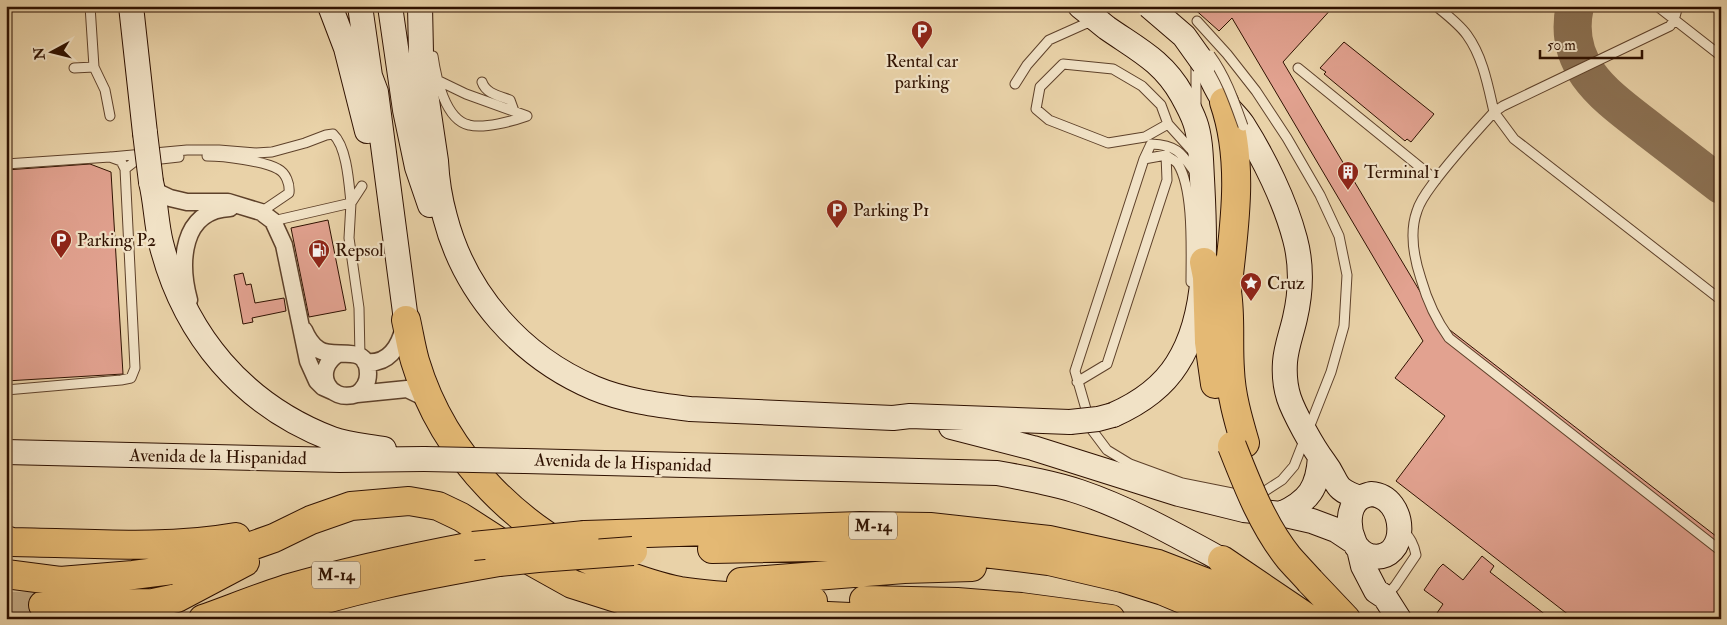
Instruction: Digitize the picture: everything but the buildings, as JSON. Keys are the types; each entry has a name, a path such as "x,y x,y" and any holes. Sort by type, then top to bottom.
{"highway":[{"path":"1224,102 1232,130 1237,191 1227,292 1230,372 1238,420 1238,444"},
{"path":"1204,262 1207,277 1209,342 1221,411 1268,505 1310,581 1345,618"},
{"path":"406,320 415,361 430,400 449,435 471,467 505,503 527,522 559,544 594,562 632,564 679,591 816,601"},
{"path":"6,574 60,581 172,570 214,559 274,538 311,520 351,506 409,500 438,506 461,517 520,555 572,584 635,604 689,616 770,618 828,616 894,619"},
{"path":"43,605 153,602 177,598 256,557 374,504"},
{"path":"6,540 12,542 164,545 208,542 252,535 276,527 311,520"},
{"name":"M-14","path":"203,619 284,590 331,576 402,559 473,546 585,535 860,526 930,528 1048,540 1158,564 1218,587 1284,619"},
{"name":"M-14","path":"264,619 358,590 418,576 498,562 538,558 632,564 861,546 950,549 1049,561 1163,591 1230,619"},
{"path":"1222,560 1309,619"},
{"path":"635,604 745,605 869,600 957,602 1022,607 1111,619"}],"street":[{"path":"131,6 145,134 161,242 176,289 197,331 221,363 244,386 271,408 298,424 334,440 392,451 415,459"},
{"path":"330,6 346,48 374,166 390,204"},
{"path":"360,6 370,76 376,92 406,320 402,336 389,357 384,361 362,360"},
{"path":"369,6 378,76 376,92"},
{"path":"390,6 405,110 417,167 432,214 449,232"},
{"path":"402,6 429,162 436,179 449,232 457,255 509,331 550,364 585,384 618,396 658,405 690,409 893,418 910,416 1070,422 1098,419 1113,415 1134,405 1147,396 1168,376 1181,358 1195,323 1204,262 1204,222 1196,123 1172,100 1170,76 1147,54 1106,27 1080,6"},
{"path":"420,6 422,62 436,162 436,179"},
{"path":"1149,6 1184,36 1204,64 1224,102 1269,173 1288,218 1298,255 1300,273 1299,297 1287,352 1285,376 1287,393 1290,403 1320,457 1329,468 1336,484 1345,493 1360,498"},
{"path":"152,186 170,198 187,202 228,202 260,214 284,245 308,360 313,373 323,387 344,396 407,389 430,400"},
{"path":"197,331 186,287 184,262 188,236 194,225 207,214 221,209 260,214"},
{"path":"299,319 307,337 318,349 327,354 353,353 362,360 368,377 363,390 357,394"},
{"path":"332,391 325,379 325,371 327,364 338,354"},
{"path":"893,418 910,423 954,427 1033,448 1179,494 1244,510 1281,514 1312,521 1336,530 1356,546 1367,555 1377,557 1394,550 1400,539 1395,507 1388,500 1378,495 1372,494 1360,498 1352,507 1350,516 1356,546 1363,566 1376,591 1385,598 1399,619"},
{"name":"Avenida de la Hispanidad","path":"6,452 340,460 524,461 997,474 1037,480 1080,492 1143,518 1222,560"},
{"path":"1281,514 1298,506 1311,493 1319,476 1320,457"},
{"path":"1384,555 1381,581 1385,598"}],"lane":[{"path":"90,6 94,67 105,90 110,116"},
{"path":"1164,6 1208,52 1221,70 1231,90 1245,136"},
{"path":"1436,6 1457,23 1475,48 1494,112 1514,139 1721,300"},
{"path":"1657,6 1721,56"},
{"path":"1678,6 1670,26 1494,112 1449,161 1422,199 1417,210 1414,229 1414,250 1416,264 1430,307 1438,323 1449,338 1721,551"},
{"path":"1196,123 1197,21 1240,71 1271,115 1320,195 1339,236 1347,275 1344,326 1331,372 1294,466 1282,480 1265,491 1237,494 1182,483 1130,464 1107,450 1092,430 1077,382 1075,372 1144,159 1151,144 1167,145 1181,153 1201,172"},
{"path":"1015,84 1027,65 1049,40 1087,23 1106,27"},
{"path":"431,44 437,80 446,104 454,116 462,123 470,126 486,125 527,116 466,94 437,80"},
{"path":"1168,124 1145,137 1108,143 1049,120 1036,109 1040,87 1063,64 1113,70 1172,100 1168,124 1201,172"},
{"path":"74,68 94,67"},
{"path":"1298,68 1436,180"},
{"path":"482,82 484,88 488,91 510,100 514,112"},
{"path":"6,164 187,150 272,152 306,143 326,134 333,134 338,138 345,162 351,203 349,238 359,308 362,360"},
{"path":"1077,382 1107,364 1167,180 1166,155"},
{"path":"1144,159 1166,155 1177,163 1183,178 1189,202 1191,285 1195,323"},
{"path":"125,169 134,162 187,156 217,156 269,165 280,170 287,178 289,193 260,214"},
{"path":"6,390 131,378 135,368 125,169 121,162 110,157"},
{"path":"351,203 362,186"},
{"path":"260,214 351,203"},
{"path":"1229,307 1235,292 1242,244"},
{"path":"1385,598 1416,555 1410,538 1399,526"}],"taxiway":[{"path":"1575,6 1573,28 1575,47 1582,64 1592,79 1619,106 1721,185"}],"tunnel":[{"path":"6,606 43,605"}],"place":[{"name":"Rental car parking","path":"922,50"},
{"name":"Terminal 1","path":"1348,191"},
{"name":"Parking P1","path":"837,229"},
{"name":"Parking P2","path":"61,259"},
{"name":"Repsol","path":"319,269"},
{"name":"Cruz","path":"1251,302"}]}
